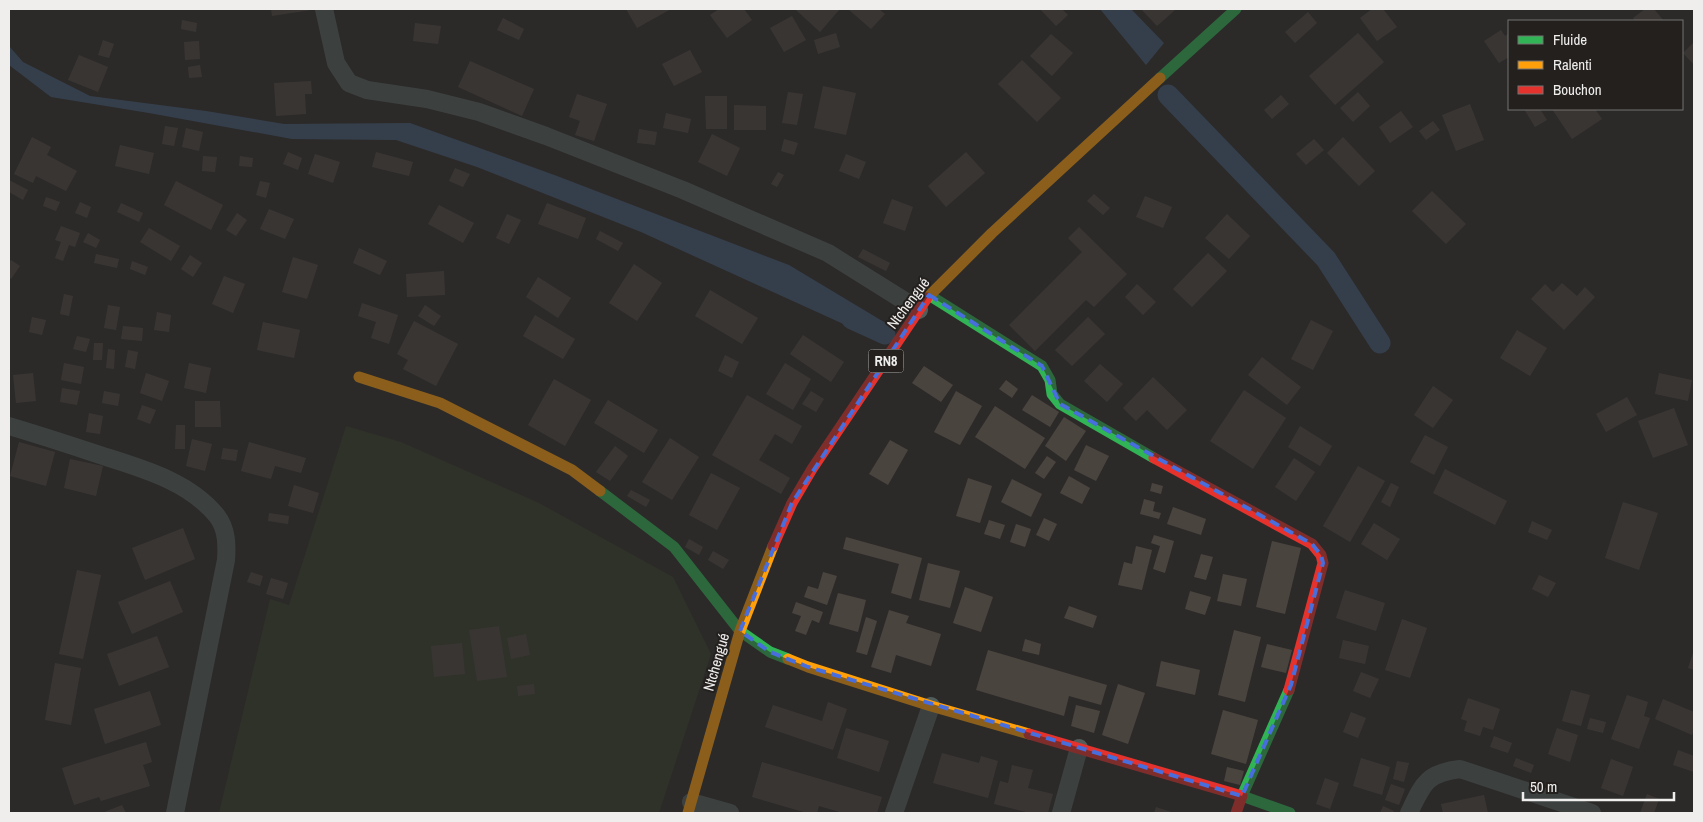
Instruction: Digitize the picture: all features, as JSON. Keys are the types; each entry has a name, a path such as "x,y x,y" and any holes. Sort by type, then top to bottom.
{"street":[{"path":"324,9 336,63 349,83 366,90 427,99 479,112 546,136 683,190 828,253 1042,366 1050,380 1052,394 1060,404 1162,463 1312,544 1321,555 1323,564 1290,685 1236,813"},
{"name":"Ntchengué","path":"689,808 740,631 764,566 792,503 812,469 924,303 992,233 1236,9"},
{"path":"359,377 440,403 572,470 674,547 740,631 770,652 808,667 931,706 1242,796 1290,813"},
{"path":"9,426 140,468 178,484 194,495 218,517 226,533 226,560 175,813"},
{"path":"894,813 931,706"},
{"path":"1061,813 1079,748"},
{"path":"1409,813 1422,786 1434,775 1444,771 1460,769 1592,813"},
{"path":"689,808 730,813"}],"highlighted area":[{"path":"929,295 1042,366 1060,404 1312,544 1321,555 1323,563 1291,685 1242,796 808,667 770,652 740,631 792,503"}],"green space":[{"path":"346,426 401,442 539,503 673,577 711,654 659,813 219,813 270,599 289,605"}],"water":[{"path":"1100,9 1131,9 1164,43 1146,65"},
{"path":"9,46 23,62 90,96 206,111 284,124 410,123 557,176 789,265 884,322 872,337 641,232 477,167 396,140 292,139 51,97 9,65"}],"building":[{"path":"271,9 311,9 311,10 272,16"},
{"path":"626,9 671,9 637,28"},
{"path":"719,9 744,9 752,20 727,38 710,15"},
{"path":"797,9 837,9 839,10 820,32"},
{"path":"848,9 879,9 885,14 871,29"},
{"path":"1040,9 1062,9 1068,15 1056,26"},
{"path":"1141,9 1174,9 1175,10 1157,26"},
{"path":"1372,9 1383,9 1397,27 1377,41 1360,18"},
{"path":"1645,9 1654,9 1663,20 1634,20 1633,18"},
{"path":"1308,12 1317,23 1295,43 1285,32"},
{"path":"792,16 806,40 784,52 770,28"},
{"path":"503,18 524,29 519,40 497,30"},
{"path":"182,20 197,23 196,32 181,29"},
{"path":"415,23 441,26 438,44 413,41"},
{"path":"1501,30 1505,36 1508,34 1508,58 1499,63 1484,41"},
{"path":"836,33 840,47 818,54 814,40"},
{"path":"1358,33 1384,62 1335,105 1309,76"},
{"path":"1051,34 1073,53 1052,76 1030,56"},
{"path":"103,40 114,44 109,58 98,55"},
{"path":"199,41 200,59 185,60 184,42"},
{"path":"1694,42 1694,65 1683,53"},
{"path":"690,50 702,72 674,86 662,64"},
{"path":"79,55 108,67 98,92 68,80"},
{"path":"1022,60 1061,98 1037,122 998,84"},
{"path":"470,61 534,89 522,116 458,87"},
{"path":"200,65 202,77 189,78 188,67"},
{"path":"311,81 312,94 305,94 306,114 276,116 274,83"},
{"path":"823,86 856,93 846,135 814,128"},
{"path":"788,92 803,94 797,125 782,123"},
{"path":"1358,92 1370,106 1353,122 1340,108"},
{"path":"577,94 607,104 594,141 575,135 580,121 569,117"},
{"path":"1281,95 1289,104 1272,119 1264,110"},
{"path":"705,96 727,96 727,129 706,129"},
{"path":"1470,104 1484,140 1456,151 1442,115"},
{"path":"734,105 766,106 766,130 734,130"},
{"path":"1525,110 1541,110 1547,120 1535,127"},
{"path":"1553,110 1596,110 1602,119 1572,139"},
{"path":"1401,111 1413,127 1390,143 1379,127"},
{"path":"666,113 691,119 688,133 663,128"},
{"path":"1433,121 1440,130 1426,140 1419,131"},
{"path":"165,126 178,128 174,146 162,144"},
{"path":"186,128 203,132 199,151 182,147"},
{"path":"639,129 657,132 655,145 637,143"},
{"path":"712,134 740,148 727,176 698,162"},
{"path":"32,137 51,147 47,155 77,171 66,191 36,176 33,183 14,174"},
{"path":"1343,137 1375,171 1359,186 1327,153"},
{"path":"784,139 798,143 794,155 781,151"},
{"path":"1314,139 1324,150 1306,165 1296,154"},
{"path":"120,145 154,153 149,174 115,166"},
{"path":"288,152 302,158 298,170 283,164"},
{"path":"376,152 413,162 409,176 372,167"},
{"path":"966,152 985,173 946,207 928,186"},
{"path":"315,154 340,162 333,183 308,174"},
{"path":"846,154 866,162 859,179 839,171"},
{"path":"203,156 217,157 215,172 202,171"},
{"path":"240,156 253,158 252,167 239,166"},
{"path":"455,168 470,174 463,187 449,181"},
{"path":"778,172 784,175 777,187 771,184"},
{"path":"9,180 28,190 23,200 9,192"},
{"path":"176,181 223,205 211,230 164,205"},
{"path":"260,181 270,183 266,198 256,195"},
{"path":"1432,191 1466,224 1446,244 1412,211"},
{"path":"1094,194 1110,208 1103,215 1087,201"},
{"path":"1145,196 1172,207 1163,228 1136,217"},
{"path":"46,197 60,202 56,211 43,206"},
{"path":"892,199 913,207 905,231 883,223"},
{"path":"80,202 91,207 87,218 75,213"},
{"path":"121,203 143,213 139,222 117,212"},
{"path":"547,203 586,218 578,239 538,224"},
{"path":"439,205 474,223 463,243 428,224"},
{"path":"269,209 294,219 285,239 260,229"},
{"path":"237,213 247,220 236,236 226,230"},
{"path":"507,214 521,220 509,244 496,238"},
{"path":"1227,214 1250,236 1229,259 1205,238"},
{"path":"61,226 80,233 75,247 69,245 63,261 55,258 61,242 55,240"},
{"path":"1079,227 1127,274 1094,307 1086,300 1035,351 1009,325 1082,252 1068,238"},
{"path":"149,228 180,246 171,261 140,242"},
{"path":"600,231 623,243 618,251 596,239"},
{"path":"88,233 100,240 96,248 83,242"},
{"path":"359,248 387,261 380,275 353,263"},
{"path":"863,249 890,263 886,271 858,257"},
{"path":"1208,253 1227,271 1192,307 1173,289"},
{"path":"96,254 119,259 117,268 94,263"},
{"path":"190,255 202,263 193,277 181,269"},
{"path":"293,257 318,265 307,299 282,292"},
{"path":"11,260 20,266 11,279 9,277 9,263"},
{"path":"132,261 148,267 145,275 130,269"},
{"path":"634,264 662,283 637,321 609,303"},
{"path":"444,271 445,295 407,297 406,274"},
{"path":"224,276 245,284 233,313 212,304"},
{"path":"538,277 571,298 558,318 526,297"},
{"path":"1562,283 1577,296 1585,287 1595,297 1564,330 1531,299 1545,284 1553,292"},
{"path":"1137,284 1156,302 1143,315 1125,297"},
{"path":"710,290 758,318 742,344 695,316"},
{"path":"64,294 73,296 69,316 60,314"},
{"path":"362,303 398,315 389,344 371,338 376,322 358,316"},
{"path":"108,305 120,307 116,330 104,328"},
{"path":"425,305 441,316 434,326 418,316"},
{"path":"157,312 171,315 169,332 154,330"},
{"path":"535,315 575,339 563,359 523,336"},
{"path":"32,317 46,320 42,335 29,332"},
{"path":"1088,317 1105,334 1072,366 1055,350"},
{"path":"1311,320 1333,331 1313,370 1291,359"},
{"path":"414,321 458,344 436,386 403,369 408,360 397,354"},
{"path":"263,322 300,330 294,358 257,350"},
{"path":"123,326 143,328 142,341 121,339"},
{"path":"1517,330 1547,348 1530,376 1500,358"},
{"path":"803,335 844,362 831,382 790,354"},
{"path":"77,336 90,339 86,352 73,349"},
{"path":"94,343 103,343 102,360 93,360"},
{"path":"108,349 115,350 114,369 106,368"},
{"path":"128,350 138,352 135,369 125,367"},
{"path":"725,355 739,362 732,378 718,371"},
{"path":"1262,357 1301,387 1287,405 1248,375"},
{"path":"64,363 84,367 81,384 61,380"},
{"path":"189,363 211,368 206,393 184,388"},
{"path":"785,363 811,379 793,410 766,394"},
{"path":"1100,364 1123,384 1107,402 1084,381"},
{"path":"924,366 953,385 941,402 912,383"},
{"path":"33,373 36,401 16,403 13,375"},
{"path":"146,373 169,381 162,401 140,393"},
{"path":"1659,373 1692,380 1688,401 1655,394"},
{"path":"1153,377 1187,410 1167,430 1147,410 1136,421 1123,408"},
{"path":"554,379 591,400 565,446 528,425"},
{"path":"1006,380 1018,389 1012,398 999,389"},
{"path":"1433,386 1453,400 1433,428 1414,415"},
{"path":"62,388 80,391 77,405 60,402"},
{"path":"1244,390 1286,418 1253,469 1210,441"},
{"path":"104,391 120,394 118,406 102,403"},
{"path":"811,391 824,399 816,412 802,404"},
{"path":"956,391 982,406 960,445 934,432"},
{"path":"747,395 802,426 792,444 775,434 759,460 790,478 781,494 712,455"},
{"path":"1032,395 1059,412 1050,427 1022,410"},
{"path":"1627,397 1637,415 1606,432 1596,414"},
{"path":"608,400 658,430 644,453 594,423"},
{"path":"195,401 220,401 221,427 195,427"},
{"path":"142,405 156,410 150,424 137,419"},
{"path":"995,406 1045,438 1025,469 975,437"},
{"path":"1674,408 1688,445 1653,458 1638,421"},
{"path":"89,413 103,416 100,434 86,432"},
{"path":"1064,417 1086,431 1066,461 1045,446"},
{"path":"176,425 185,425 185,449 175,449"},
{"path":"1300,426 1332,446 1320,466 1288,447"},
{"path":"1425,435 1448,447 1434,475 1410,462"},
{"path":"670,438 699,457 672,500 642,482"},
{"path":"192,439 212,444 205,471 186,466"},
{"path":"890,440 908,450 888,485 869,474"},
{"path":"19,442 55,452 46,486 10,476"},
{"path":"249,442 306,458 301,473 275,466 271,479 241,471"},
{"path":"1086,445 1109,456 1096,481 1074,470"},
{"path":"615,446 628,456 610,481 596,472"},
{"path":"223,448 238,450 236,461 221,459"},
{"path":"1047,456 1056,462 1044,479 1035,473"},
{"path":"1294,458 1315,472 1296,501 1275,487"},
{"path":"70,459 103,466 96,496 64,488"},
{"path":"1358,466 1385,481 1350,542 1323,526"},
{"path":"1445,469 1507,501 1495,525 1433,493"},
{"path":"711,473 740,488 717,530 689,515"},
{"path":"1069,476 1090,488 1082,504 1060,493"},
{"path":"968,478 992,486 980,523 956,516"},
{"path":"1012,479 1042,494 1031,517 1001,502"},
{"path":"1152,483 1163,486 1161,494 1150,491"},
{"path":"1391,483 1399,487 1390,507 1381,502"},
{"path":"294,485 319,493 313,513 288,506"},
{"path":"631,490 650,500 646,507 627,496"},
{"path":"1144,499 1155,502 1153,511 1161,513 1159,519 1140,514"},
{"path":"1623,502 1658,513 1639,570 1605,558"},
{"path":"1173,507 1206,519 1201,535 1167,524"},
{"path":"269,513 289,516 288,524 268,521"},
{"path":"1044,518 1057,524 1049,541 1036,535"},
{"path":"989,520 1005,525 1000,539 984,534"},
{"path":"1532,521 1552,530 1547,540 1528,532"},
{"path":"1374,523 1400,539 1387,560 1361,544"},
{"path":"1016,524 1031,529 1025,547 1010,542"},
{"path":"183,528 195,559 145,580 132,548"},
{"path":"1154,535 1174,541 1165,573 1153,569 1160,546 1151,543"},
{"path":"846,537 922,558 911,599 891,593 899,564 843,549"},
{"path":"689,539 703,547 699,555 685,547"},
{"path":"1272,541 1301,548 1285,614 1256,607"},
{"path":"1136,546 1152,550 1142,590 1118,585 1124,562 1132,564"},
{"path":"713,551 729,560 723,569 708,560"},
{"path":"1201,554 1213,557 1206,580 1194,577"},
{"path":"928,563 960,571 950,608 919,600"},
{"path":"77,570 101,575 83,659 59,654"},
{"path":"251,572 263,576 260,586 247,582"},
{"path":"823,572 837,576 827,605 804,597 808,586 818,589"},
{"path":"1223,574 1247,579 1241,606 1217,601"},
{"path":"1539,575 1556,583 1548,597 1532,589"},
{"path":"271,578 288,583 283,599 266,594"},
{"path":"170,581 183,612 132,634 118,602"},
{"path":"965,587 993,597 981,632 953,623"},
{"path":"1345,590 1385,603 1376,631 1336,618"},
{"path":"1190,591 1211,597 1205,615 1185,609"},
{"path":"838,593 866,600 858,632 829,624"},
{"path":"796,602 823,612 819,623 812,620 806,635 795,631 801,616 792,613"},
{"path":"1069,606 1097,616 1093,628 1064,618"},
{"path":"889,610 909,616 906,623 941,634 931,666 896,655 891,673 871,667"},
{"path":"866,617 877,621 867,655 856,652"},
{"path":"1402,619 1427,628 1410,678 1385,670"},
{"path":"499,626 507,677 477,681 469,630"},
{"path":"1234,630 1261,637 1245,702 1218,695"},
{"path":"526,634 530,655 511,659 507,638"},
{"path":"157,636 169,667 119,686 107,654"},
{"path":"1025,639 1041,644 1039,655 1022,651"},
{"path":"1343,640 1369,646 1365,664 1339,658"},
{"path":"462,643 465,674 434,677 431,646"},
{"path":"1267,644 1292,650 1286,673 1261,667"},
{"path":"988,650 1107,685 1101,705 1069,696 1064,716 976,690"},
{"path":"1694,650 1694,670 1688,668"},
{"path":"1161,661 1200,670 1195,695 1156,686"},
{"path":"55,663 81,668 71,725 45,720"},
{"path":"1361,672 1379,679 1370,698 1353,691"},
{"path":"534,684 535,694 518,696 517,686"},
{"path":"1118,684 1145,693 1128,744 1102,735"},
{"path":"1571,690 1590,695 1581,726 1562,721"},
{"path":"150,691 161,725 105,744 94,709"},
{"path":"1627,695 1648,702 1644,716 1650,718 1639,749 1611,739"},
{"path":"1468,698 1500,709 1493,730 1483,727 1480,736 1464,731 1467,721 1461,719"},
{"path":"1663,699 1694,712 1694,730 1692,735 1655,719"},
{"path":"828,702 847,709 833,750 765,727 773,705 822,721"},
{"path":"1076,705 1100,711 1094,733 1071,726"},
{"path":"1223,710 1258,720 1246,764 1211,754"},
{"path":"1351,712 1366,718 1358,738 1343,732"},
{"path":"1590,718 1606,722 1603,733 1587,729"},
{"path":"846,728 889,741 879,772 837,758"},
{"path":"1557,728 1578,735 1570,762 1548,754"},
{"path":"1494,736 1512,743 1508,753 1490,747"},
{"path":"146,742 152,762 143,765 150,786 101,801 99,797 74,805 62,768"},
{"path":"1678,750 1694,756 1694,772 1673,765"},
{"path":"942,753 979,763 981,756 998,761 988,798 933,783"},
{"path":"1361,758 1390,767 1382,795 1353,786"},
{"path":"1516,758 1534,765 1531,773 1513,766"},
{"path":"1611,759 1633,767 1623,796 1601,788"},
{"path":"1397,761 1409,763 1404,782 1393,779"},
{"path":"762,762 882,797 877,813 843,813 819,806 817,813 807,813 752,797"},
{"path":"1012,765 1033,770 1028,788 1053,794 1048,813 1030,813 994,804 1000,781 1008,783"},
{"path":"1227,767 1244,771 1240,785 1224,781"},
{"path":"1325,778 1339,783 1330,809 1316,804"},
{"path":"1391,784 1405,789 1399,805 1385,800"},
{"path":"1647,794 1659,799 1654,813 1640,813"},
{"path":"1484,795 1488,813 1443,813 1441,804"},
{"path":"122,805 126,813 102,813"},
{"path":"1383,806 1394,811 1393,813 1380,813"},
{"path":"1156,807 1174,813 1154,813"}],"waterway":[{"path":"1168,95 1326,259 1380,343"},
{"path":"852,319 885,334"}],"traffic: fast":[{"path":"1160,78 1236,9"},
{"path":"929,295 1042,366 1050,380 1052,394 1060,404 1154,458"},
{"path":"600,491 674,547 740,631 770,652 788,659"},
{"path":"1289,690 1242,796 1290,813"}],"traffic: slow":[{"path":"927,298 992,233 1160,78"},
{"path":"359,377 440,403 572,470 600,491"},
{"path":"688,813 740,631 773,546"},
{"path":"788,659 931,706 1029,734"}],"traffic: jam":[{"path":"773,546 792,503 812,469 927,298"},
{"path":"1154,458 1312,544 1321,555 1323,563 1289,690"},
{"path":"1029,734 1242,796 1236,813"}]}
